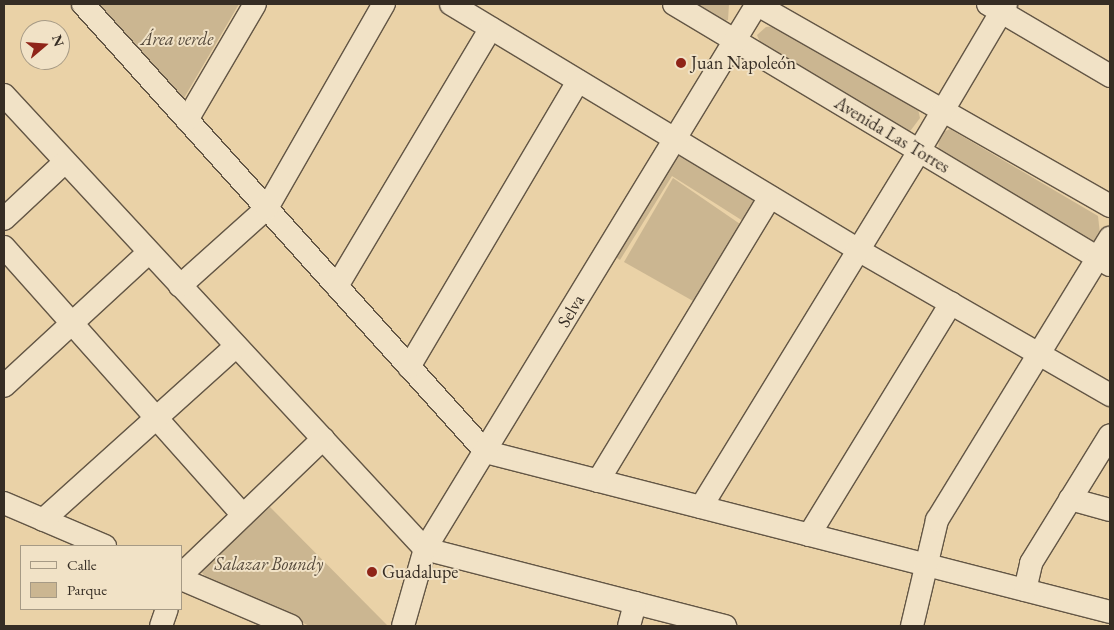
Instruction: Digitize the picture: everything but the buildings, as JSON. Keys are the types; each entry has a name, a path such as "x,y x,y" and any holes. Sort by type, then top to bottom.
{"street":[{"path":"82,4 486,452 1110,612"},
{"path":"187,120 255,4"},
{"path":"180,286 267,208 384,4"},
{"path":"451,4 858,250 1110,395"},
{"name":"Avenida Las Torres","path":"674,4 1104,262"},
{"path":"757,4 1110,206"},
{"name":"Selva","path":"403,626 426,549 757,4"},
{"path":"701,507 919,151 998,6 1110,76"},
{"path":"337,286 491,28"},
{"path":"409,368 578,81"},
{"path":"4,96 426,549 725,626"},
{"path":"4,219 65,162"},
{"path":"598,481 770,197"},
{"path":"912,626 937,520 1039,354 1104,262 1110,238"},
{"path":"4,247 244,515"},
{"path":"4,386 149,252"},
{"path":"809,535 951,303"},
{"path":"43,520 236,346"},
{"path":"1025,590 1031,563 1110,435"},
{"path":"182,576 323,439"},
{"path":"1070,499 1110,510"},
{"path":"4,503 103,545"},
{"path":"182,577 289,626"},
{"path":"629,626 635,603"},
{"path":"161,626 167,610"}],"green space":[{"name":"Área verde","path":"97,4 239,4 184,98 143,55 128,43 126,34"},
{"path":"692,4 729,4 728,20 721,22"},
{"path":"776,26 918,109 920,118 911,130 906,133 762,47 757,35 766,27"},
{"path":"950,129 1098,216 1100,234 1095,243 1081,244 938,153 939,134"},
{"path":"679,144 759,195 743,221 672,176 620,260 611,254"},
{"path":"673,178 743,226 693,301 624,262"},
{"name":"Salazar Boundy","path":"270,507 388,626 310,626 216,587 200,571"}],"place":[{"name":"Juan Napoleón","path":"681,63"},
{"name":"Guadalupe","path":"372,572"}]}
